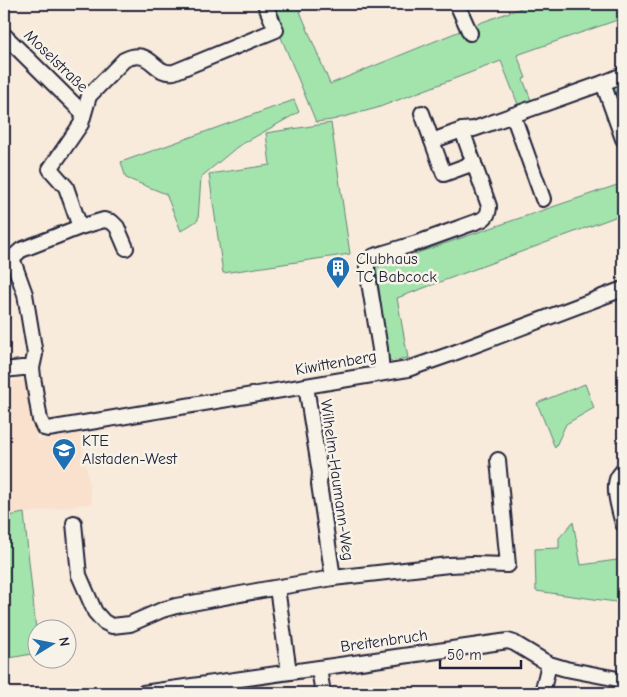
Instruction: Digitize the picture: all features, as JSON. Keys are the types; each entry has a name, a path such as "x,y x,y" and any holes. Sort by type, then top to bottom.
{"street":[{"name":"Moselstraße","path":"80,227 66,187 50,169 80,124 89,96 124,60 134,56 150,59 160,70 169,73 276,30 265,4"},
{"path":"457,4 470,33"},
{"name":"Moselstraße","path":"4,35 84,113"},
{"path":"432,141 462,130 474,129 623,75"},
{"path":"602,83 622,132"},
{"path":"422,114 444,174 474,163"},
{"path":"513,115 543,199"},
{"path":"382,373 367,262 374,256 420,242 485,218 489,211 489,206 462,130"},
{"path":"4,370 32,368 35,354 25,294 8,260 21,250 80,227 104,220 112,222 118,229 126,248"},
{"name":"Kiwittenberg","path":"32,368 40,420 44,428 52,428 408,369 623,289"},
{"name":"Wilhelm-Haumann-Weg","path":"306,386 320,473 333,578"},
{"name":"Wilhelm-Haumann-Weg","path":"74,523 80,575 95,612 104,622 112,626 130,624 176,606 333,578 449,565 508,565 498,460"},
{"path":"623,470 617,478 616,488 616,501 623,524"},
{"path":"277,588 289,672"},
{"name":"Breitenbruch","path":"143,693 508,641 549,664 623,680"},
{"path":"542,693 549,664"},
{"path":"319,669 323,693"}],"shaded area":[{"path":"26,379 37,440 81,433 92,503 4,517 4,383"}],"green space":[{"path":"282,4 297,4 330,84 477,24 532,4 623,4 623,18 517,55 526,78 523,79 532,103 519,107 501,61 377,108 332,120 316,122 269,8"},
{"path":"623,79 623,123 609,87"},
{"path":"294,100 299,112 237,147 201,177 198,220 181,231 166,194 126,178 121,162"},
{"path":"331,123 350,254 223,273 209,174 270,165 266,133"},
{"path":"623,183 623,214 397,298 408,358 389,361 376,267"},
{"path":"585,384 594,408 566,424 555,448 537,403"},
{"path":"24,513 35,620 28,620 28,655 4,659 4,517"},
{"path":"573,522 581,565 617,560 623,555 623,603 536,591 535,549 559,548 559,538"}],"place":[{"name":"Clubhaus TC Babcock","path":"338,289"},
{"name":"KTE Alstaden-West","path":"64,471"}]}
